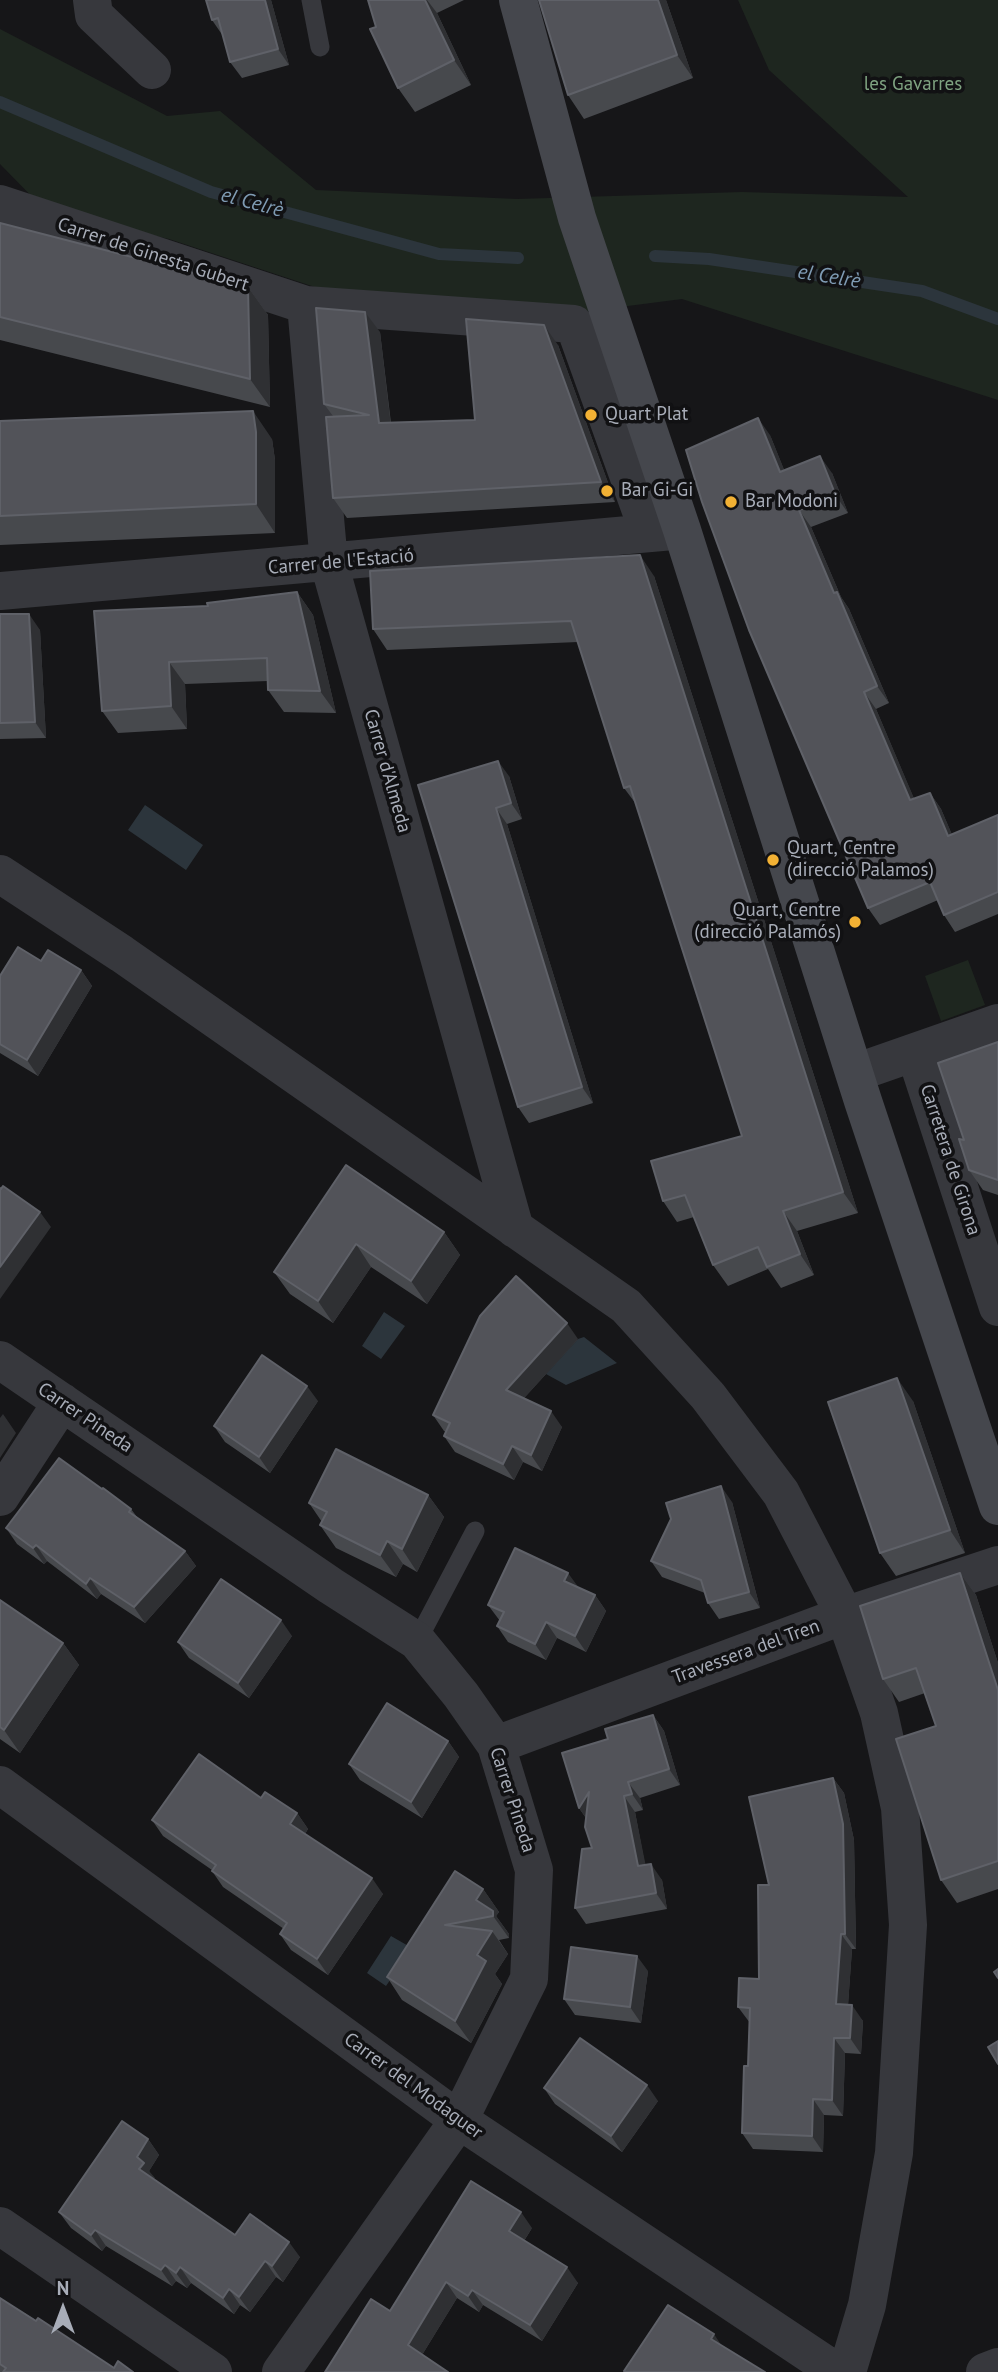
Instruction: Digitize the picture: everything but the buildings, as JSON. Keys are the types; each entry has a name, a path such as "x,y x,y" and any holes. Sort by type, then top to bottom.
{"main road":[{"path":"518,0 665,532 855,1073 998,1506"}],"street":[{"path":"92,0 94,15 152,70"},
{"name":"Carrer de Ginesta Gubert","path":"0,205 306,305 574,324 665,532"},
{"name":"Carrer d'Almeda","path":"306,305 329,563 515,1229"},
{"name":"Carrer de l'Estació","path":"0,591 665,532"},
{"path":"0,874 134,962 626,1306 708,1396 781,1493 845,1616 879,1713 900,1808 908,1926 894,2153 867,2305 847,2372"},
{"path":"855,1073 998,1023"},
{"name":"Carretera de Girona","path":"915,1052 998,1307"},
{"name":"Carrer Pineda","path":"0,1360 331,1586 417,1641 461,1695 496,1745 534,1870 529,1979 459,2120 281,2372"},
{"path":"0,1497 62,1402"},
{"name":"Travessera del Tren","path":"496,1745 845,1616 998,1565"},
{"name":"Carrer del Modaguer","path":"0,1785 459,2120 837,2372"},
{"path":"0,2226 213,2372"},
{"path":"985,2372 998,2367"}],"lane":[{"path":"311,0 320,47"},
{"path":"417,1641 475,1531"}],"green space":[{"name":"les Gavarres","path":"738,0 998,0 998,400 682,299 558,315 327,291 169,239 47,212 0,164 0,29 167,116 220,111 316,190 517,199 742,192 908,197 769,70"},
{"path":"968,960 985,1005 941,1021 925,976"}],"shaded area":[{"path":"145,805 203,845 186,870 128,830"},
{"path":"384,1312 405,1326 381,1359 362,1346"},
{"path":"584,1337 617,1363 566,1385 546,1374 578,1339"},
{"path":"391,1936 412,1948 386,1986 367,1973"}],"waterway":[{"name":"el Celrè","path":"0,102 211,192 439,254 518,258"},
{"name":"el Celrè","path":"655,256 709,259 922,291 998,319"}],"place":[{"name":"Quart Plat","path":"591,415"},
{"name":"Bar Gi-Gi","path":"607,491"},
{"name":"Bar Modoni","path":"731,502"},
{"name":"Quart, Centre (direcció Palamos)","path":"773,860"},
{"name":"Quart, Centre (direcció Palamós)","path":"855,922"}]}
